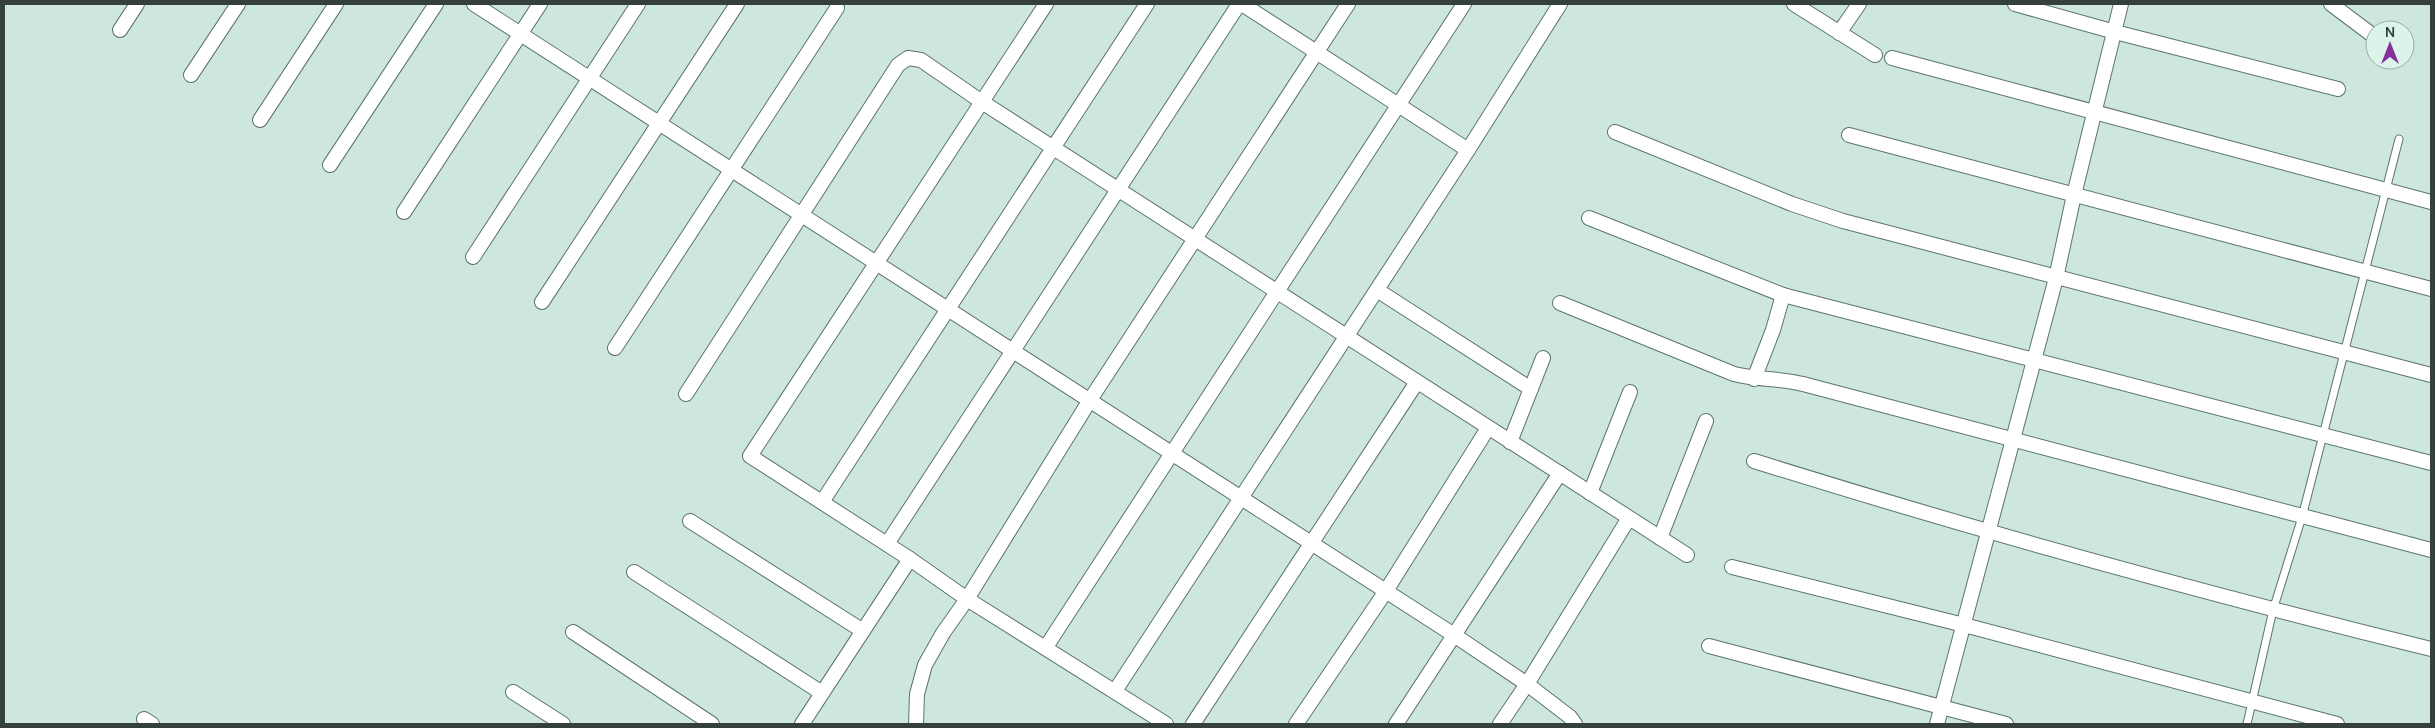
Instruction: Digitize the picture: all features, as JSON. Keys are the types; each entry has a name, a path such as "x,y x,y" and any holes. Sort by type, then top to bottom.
{"street":[{"path":"120,30 138,4"},
{"path":"191,75 238,4"},
{"path":"260,120 336,4"},
{"path":"330,165 436,4"},
{"path":"474,4 1454,635 1527,684 1570,717 1575,724"},
{"path":"404,212 540,4"},
{"path":"473,257 638,4"},
{"path":"542,302 737,4"},
{"path":"1046,4 750,456 910,559 967,599 1166,724"},
{"path":"822,502 1147,4"},
{"path":"887,544 1240,4 1468,150"},
{"path":"916,724 917,694 925,665 943,633 967,599 1090,400 1348,4"},
{"path":"1046,647 1464,4"},
{"path":"1115,691 1468,150 1560,4"},
{"path":"1794,4 1875,55"},
{"path":"1839,34 1858,4"},
{"path":"2015,4 2115,32 2338,89"},
{"path":"1937,724 2056,278 2074,194 2121,4"},
{"path":"2331,4 2365,30"},
{"path":"615,348 837,8"},
{"path":"686,394 803,216 898,65 908,58 921,60 1053,148 1687,555"},
{"path":"1892,58 2431,202"},
{"path":"1615,132 1812,212 2056,278 2431,375"},
{"path":"1849,135 2431,290"},
{"path":"1589,218 1783,295 2431,463"},
{"path":"1377,290 1531,388"},
{"path":"1754,379 1773,330 1783,295"},
{"path":"1560,303 1734,374 1754,379 1786,380 1803,384 2431,550"},
{"path":"1510,442 1544,358"},
{"path":"1194,724 1417,382"},
{"path":"1590,493 1630,392"},
{"path":"1660,538 1706,421"},
{"path":"1296,724 1386,591 1488,428"},
{"path":"1754,461 1989,533 2273,610 2431,649"},
{"path":"1396,724 1560,473"},
{"path":"1500,724 1527,684 1629,518"},
{"path":"690,521 863,631"},
{"path":"802,724 910,559"},
{"path":"1732,567 2337,724"},
{"path":"634,572 822,693"},
{"path":"573,632 712,724"},
{"path":"1709,646 2006,724"},
{"path":"513,692 563,724"}],"lane":[{"path":"2247,724 2273,610 2302,517 2400,139"}]}
